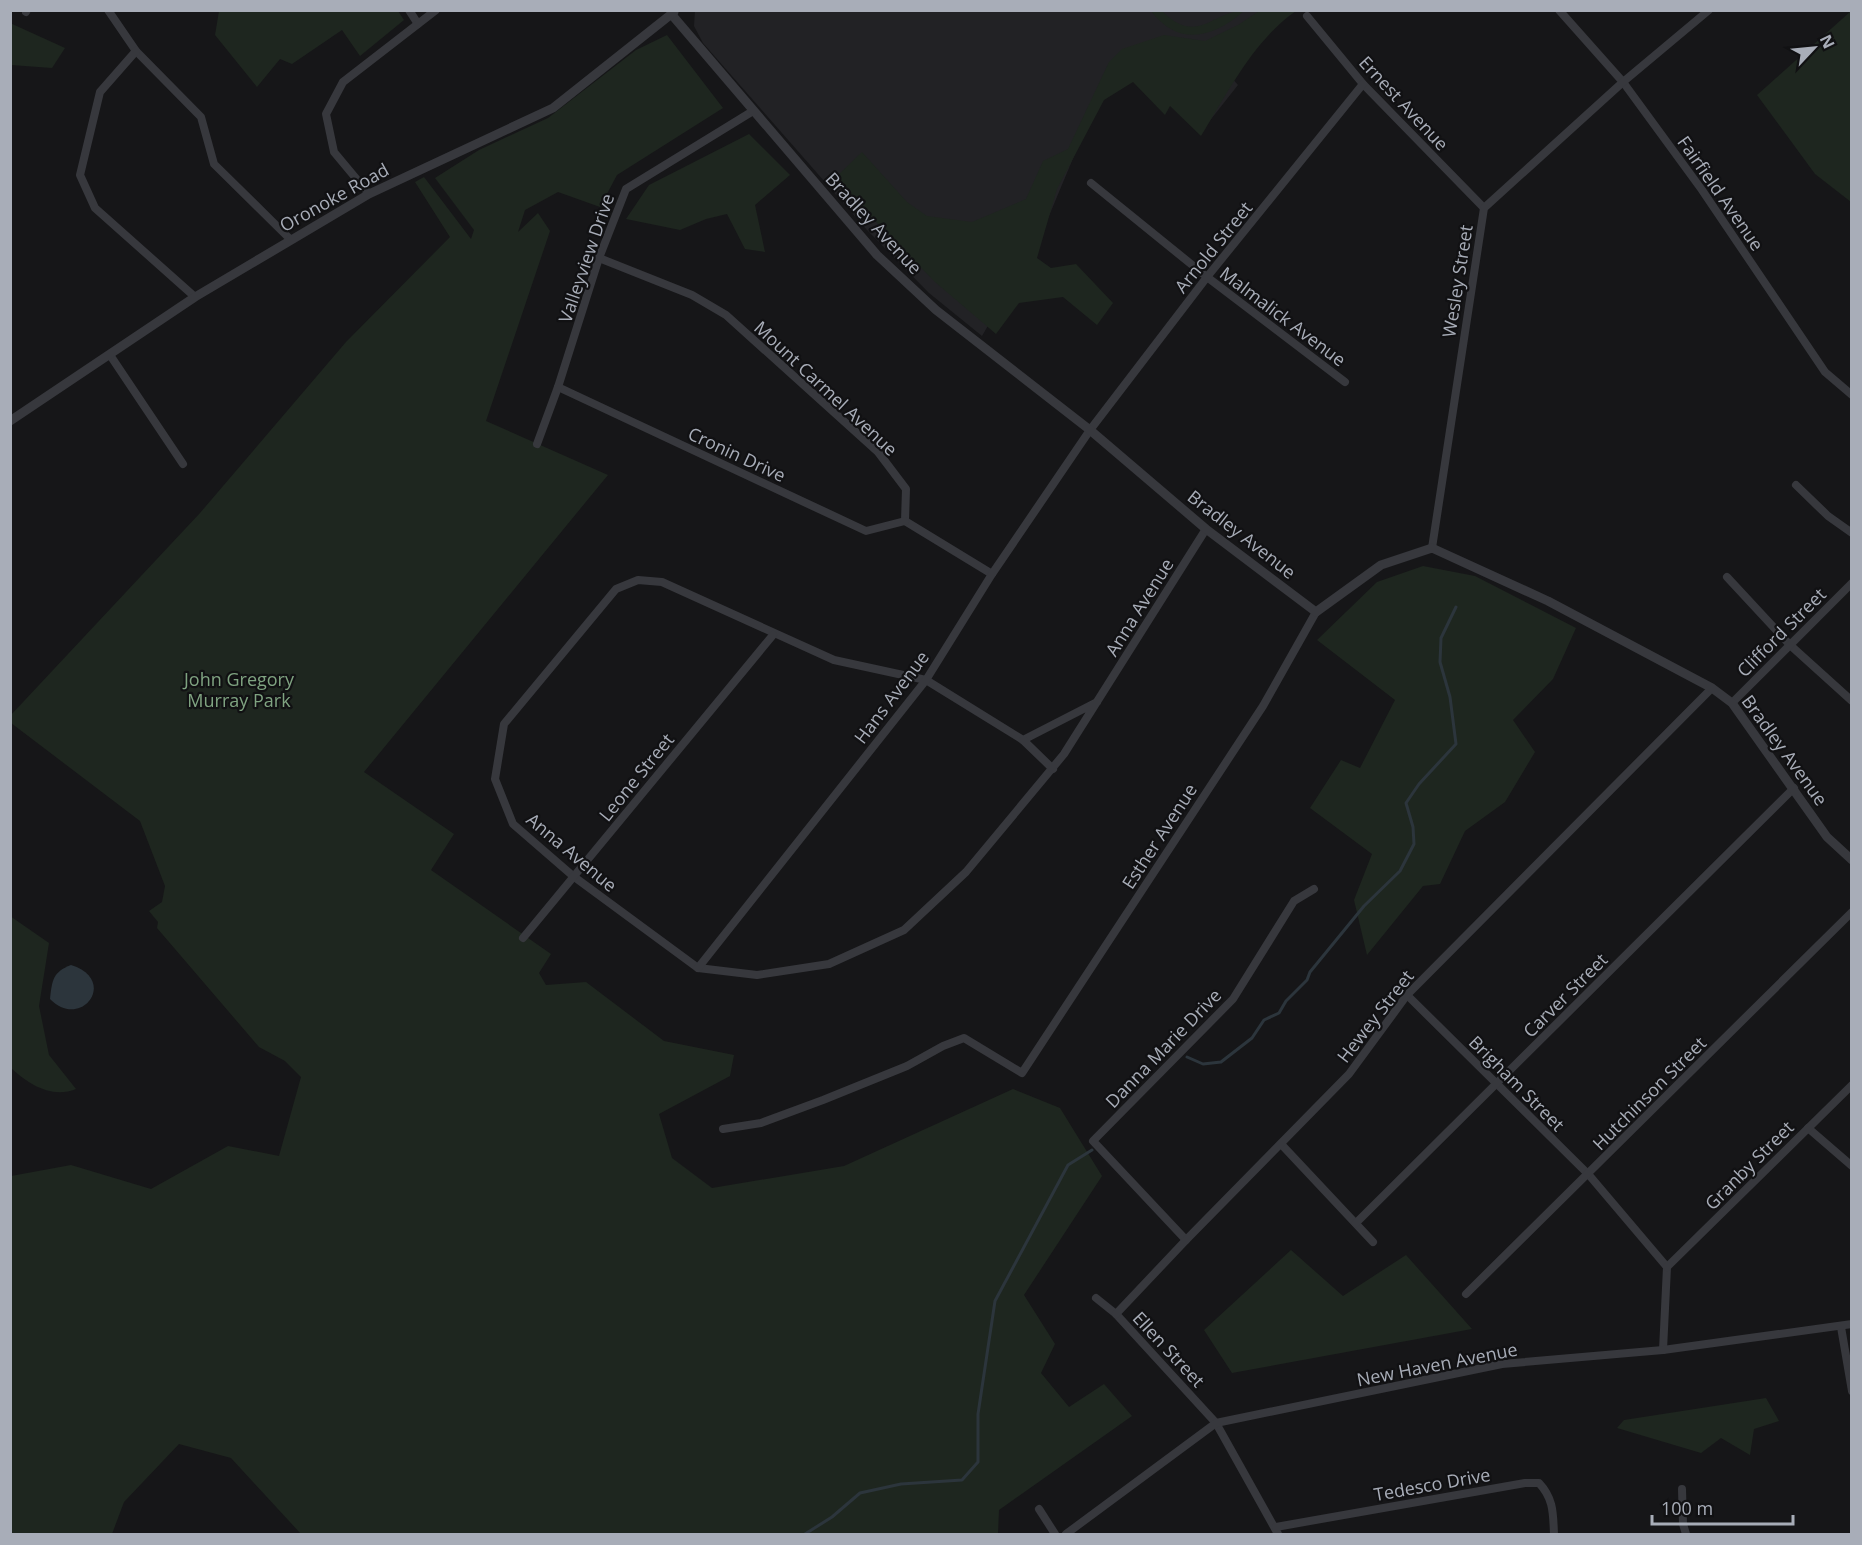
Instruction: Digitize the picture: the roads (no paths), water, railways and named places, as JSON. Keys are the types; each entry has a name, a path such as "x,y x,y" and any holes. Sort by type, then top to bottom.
{"street":[{"path":"108,10 136,51 201,117 214,164 291,240"},
{"path":"409,10 418,24"},
{"path":"369,194 334,152 326,114 343,82 436,10"},
{"name":"Fairfield Avenue","path":"1559,10 1623,82 1702,190 1825,372 1851,395"},
{"name":"Wesley Street","path":"1432,548 1484,208 1623,82 1709,10"},
{"name":"Bradley Avenue","path":"674,13 753,111 894,270 936,310 1090,430 1206,529 1316,612"},
{"name":"Oronoke Road","path":"11,421 195,297 369,194 553,108 674,13"},
{"name":"Ernest Avenue","path":"1307,16 1363,84 1484,208"},
{"path":"136,51 100,92 80,175 95,208 195,297"},
{"name":"Arnold Street","path":"1090,430 1208,277 1363,84"},
{"name":"Valleyview Drive","path":"537,444 558,387 599,258 626,189 753,111"},
{"name":"Malmalick Avenue","path":"1091,183 1208,277 1346,382"},
{"name":"Mount Carmel Avenue","path":"599,258 692,295 726,315 878,452 906,489 905,521"},
{"path":"110,355 183,464"},
{"name":"Cronin Drive","path":"558,387 866,531 905,521"},
{"name":"Hans Avenue","path":"698,968 926,680 992,574 1090,430"},
{"path":"1796,485 1828,516 1851,533"},
{"path":"905,521 992,574"},
{"name":"Anna Avenue","path":"1053,769 1023,740 926,680 834,660 773,635 662,582 638,580 616,589 504,724 495,779 513,824 573,876 698,968 757,975 829,964 904,930 966,873 1053,769 1206,529"},
{"path":"1316,612 1381,565 1432,548"},
{"name":"Bradley Avenue","path":"1432,548 1548,602 1712,688 1732,703 1827,837 1851,860"},
{"path":"1727,577 1790,645 1851,700"},
{"name":"Clifford Street","path":"1732,703 1851,583"},
{"name":"Esther Avenue","path":"723,1129 761,1123 883,1077 950,1043 968,1039 1022,1073 1263,706 1316,612"},
{"name":"Leone Street","path":"523,938 773,635"},
{"name":"Hewey Street","path":"1116,1314 1349,1074 1407,995 1712,688"},
{"path":"1023,740 1097,702"},
{"name":"Carver Street","path":"1356,1223 1794,788"},
{"name":"Danna Marie Drive","path":"1186,1240 1093,1141 1233,999 1294,901 1314,889"},
{"name":"Hutchinson Street","path":"1466,1294 1589,1175 1851,912"},
{"name":"Brigham Street","path":"1407,995 1589,1175 1667,1267"},
{"name":"Granby Street","path":"1667,1267 1851,1084"},
{"path":"1808,1128 1851,1166"},
{"path":"1281,1144 1373,1242"},
{"path":"1663,1350 1667,1267"},
{"name":"Ellen Street","path":"1096,1298 1116,1314 1216,1423 1277,1531"},
{"name":"New Haven Avenue","path":"1066,1534 1216,1423 1502,1364 1663,1350 1851,1324"},
{"path":"1841,1327 1851,1391"},
{"name":"Tedesco Drive","path":"1277,1531 1525,1483 1539,1483 1549,1493 1553,1505 1554,1534"},
{"path":"1682,1489 1683,1524 1686,1534"},
{"path":"1040,1509 1055,1534"}],"waterway":[{"path":"1187,1057 1203,1064 1221,1062 1252,1038 1264,1020 1279,1013 1286,1001 1307,980 1310,972 1364,906 1400,871 1414,844 1413,827 1406,803 1419,784 1456,744 1450,697 1440,662 1441,638 1456,607"},
{"path":"805,1534 832,1517 860,1493 901,1484 962,1480 978,1462 978,1414 995,1301 1068,1165 1092,1150"}],"park label":[{"name":"John Gregory Murray Park","path":"239,689"}]}
